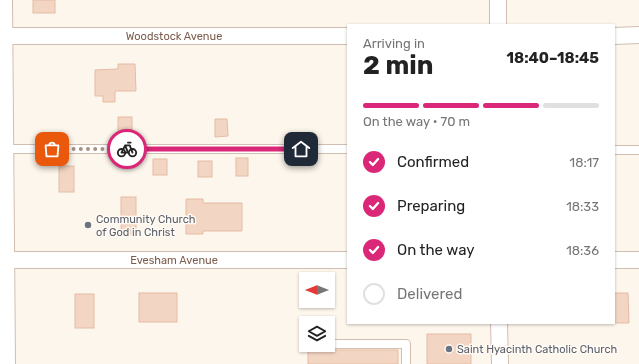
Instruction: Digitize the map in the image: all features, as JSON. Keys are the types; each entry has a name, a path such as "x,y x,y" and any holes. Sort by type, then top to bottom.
{"street":[{"path":"4,0 2,36 3,260 6,364"},
{"path":"498,0 498,24"},
{"name":"Woodstock Avenue","path":"2,36 347,36"},
{"path":"615,36 639,36"},
{"name":"Evesham Avenue","path":"3,260 347,260"},
{"path":"615,260 639,260"},
{"path":"500,324 500,364"}],"lane":[{"path":"3,149 347,149"},
{"path":"615,150 639,150"},
{"path":"335,344 406,344 406,364"}],"building":[{"path":"33,0 55,0 55,13 33,13"},
{"path":"118,64 135,64 136,91 115,91 115,102 103,102 103,96 95,96 95,70 118,69"},
{"path":"118,117 132,117 132,133 118,133"},
{"path":"215,119 227,119 228,136 215,137"},
{"path":"236,158 248,158 248,176 236,176"},
{"path":"153,159 167,159 167,175 153,175"},
{"path":"198,161 212,161 212,177 198,177"},
{"path":"59,166 74,166 74,192 59,192"},
{"path":"121,197 136,197 136,234 121,234"},
{"path":"186,199 203,199 203,203 242,203 242,231 203,231 203,234 186,234"},
{"path":"139,293 177,293 177,322 139,322"},
{"path":"615,293 628,293 629,323 615,323"},
{"path":"75,294 94,294 94,328 75,328"},
{"name":"Saint Hyacinth Catholic Church","path":"427,334 471,334 471,364 427,364"},
{"path":"335,350 398,350 398,364 308,364 308,352 335,352"}],"way so far":[{"path":"52,149 127,149"}],"place":[{"name":"Community Church of God in Christ","path":"88,225"},
{"name":"Saint Hyacinth Catholic Church","path":"449,349"}],"route":[{"path":"127,149 301,149"}]}
